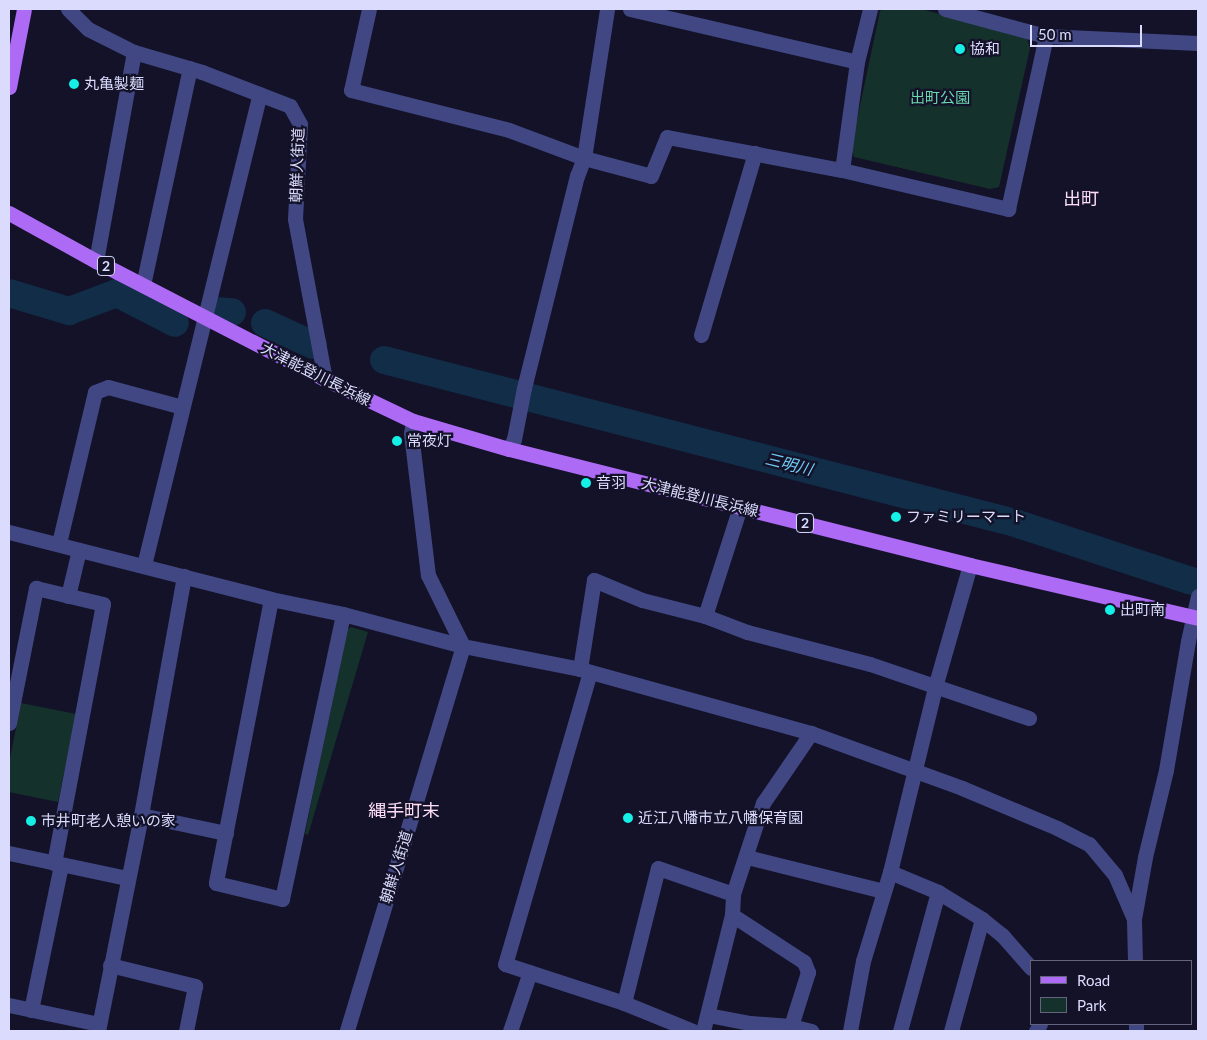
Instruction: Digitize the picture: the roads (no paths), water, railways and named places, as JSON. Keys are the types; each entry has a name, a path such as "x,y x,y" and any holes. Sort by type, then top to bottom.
{"main road":[{"path":"9,87 24,9"},
{"name":"大津能登川長浜線","path":"9,213 96,261 325,379 413,421 509,449 970,565 1196,617"}],"street":[{"name":"朝鮮人街道","path":"68,9 88,29 134,52 190,68 290,106 300,124 295,219 325,379"},
{"path":"369,9 351,90 509,130 584,158 651,176 667,137 842,170 1008,209 1046,36"},
{"path":"509,449 514,439 522,395 577,176 584,158 607,9"},
{"path":"630,9 857,62"},
{"path":"842,170 857,62 870,9"},
{"path":"945,9 973,12 1046,36 1198,43"},
{"path":"96,261 134,52"},
{"path":"143,285 190,68"},
{"path":"144,565 260,94"},
{"path":"701,335 755,153"},
{"path":"59,543 95,392 108,387 182,407"},
{"path":"413,421 411,432 428,575 463,646"},
{"path":"705,616 740,507"},
{"path":"9,532 59,543 79,550 272,599 343,614 463,646 585,670 811,732 1057,828 1089,844 1115,875 1134,919"},
{"path":"68,596 79,550"},
{"path":"850,1031 863,960 890,872 935,687 970,565"},
{"path":"9,1006 102,1029 110,965 141,816 184,576"},
{"path":"693,1031 624,1003 505,964 585,670 594,580 642,600 705,616 747,632 870,664 1029,718"},
{"path":"9,723 36,588 103,604 31,1010"},
{"path":"1135,960 1134,919 1145,856 1166,770 1196,617 1198,596"},
{"path":"272,599 216,884 282,899 343,614"},
{"name":"朝鮮人街道","path":"347,1031 463,646"},
{"path":"703,1031 732,915 733,894 747,857 763,803 811,732"},
{"path":"141,816 226,833"},
{"path":"9,853 127,878"},
{"path":"747,857 883,891"},
{"path":"624,1003 658,868 733,894"},
{"path":"890,872 938,892 982,919 1002,935 1030,967"},
{"path":"900,1031 938,892"},
{"path":"732,915 804,962 808,972 791,1026"},
{"path":"951,1031 982,919"},
{"path":"110,965 195,986 186,1031"},
{"path":"510,1031 530,972"},
{"path":"708,1015 750,1027 791,1026 811,1031"}],"waterway":[{"name":"三明川","path":"9,293 69,311 117,293 175,323"},
{"name":"三明川","path":"216,311 232,312"},
{"name":"三明川","path":"265,323 313,345"},
{"name":"三明川","path":"384,360 1015,523 1191,581"}],"place":[{"name":"協和","path":"960,49"},
{"name":"丸亀製麺","path":"74,84"},
{"name":"常夜灯","path":"397,441"},
{"name":"音羽","path":"586,483"},
{"name":"ファミリーマート","path":"896,517"},
{"name":"出町南","path":"1110,610"},
{"name":"近江八幡市立八幡保育園","path":"628,818"},
{"name":"市井町老人憩いの家","path":"31,821"}],"district":[{"name":"出町","path":"1081,198"},
{"name":"縄手町末","path":"404,810"}],"park label":[{"name":"出町公園","path":"940,98"}]}
